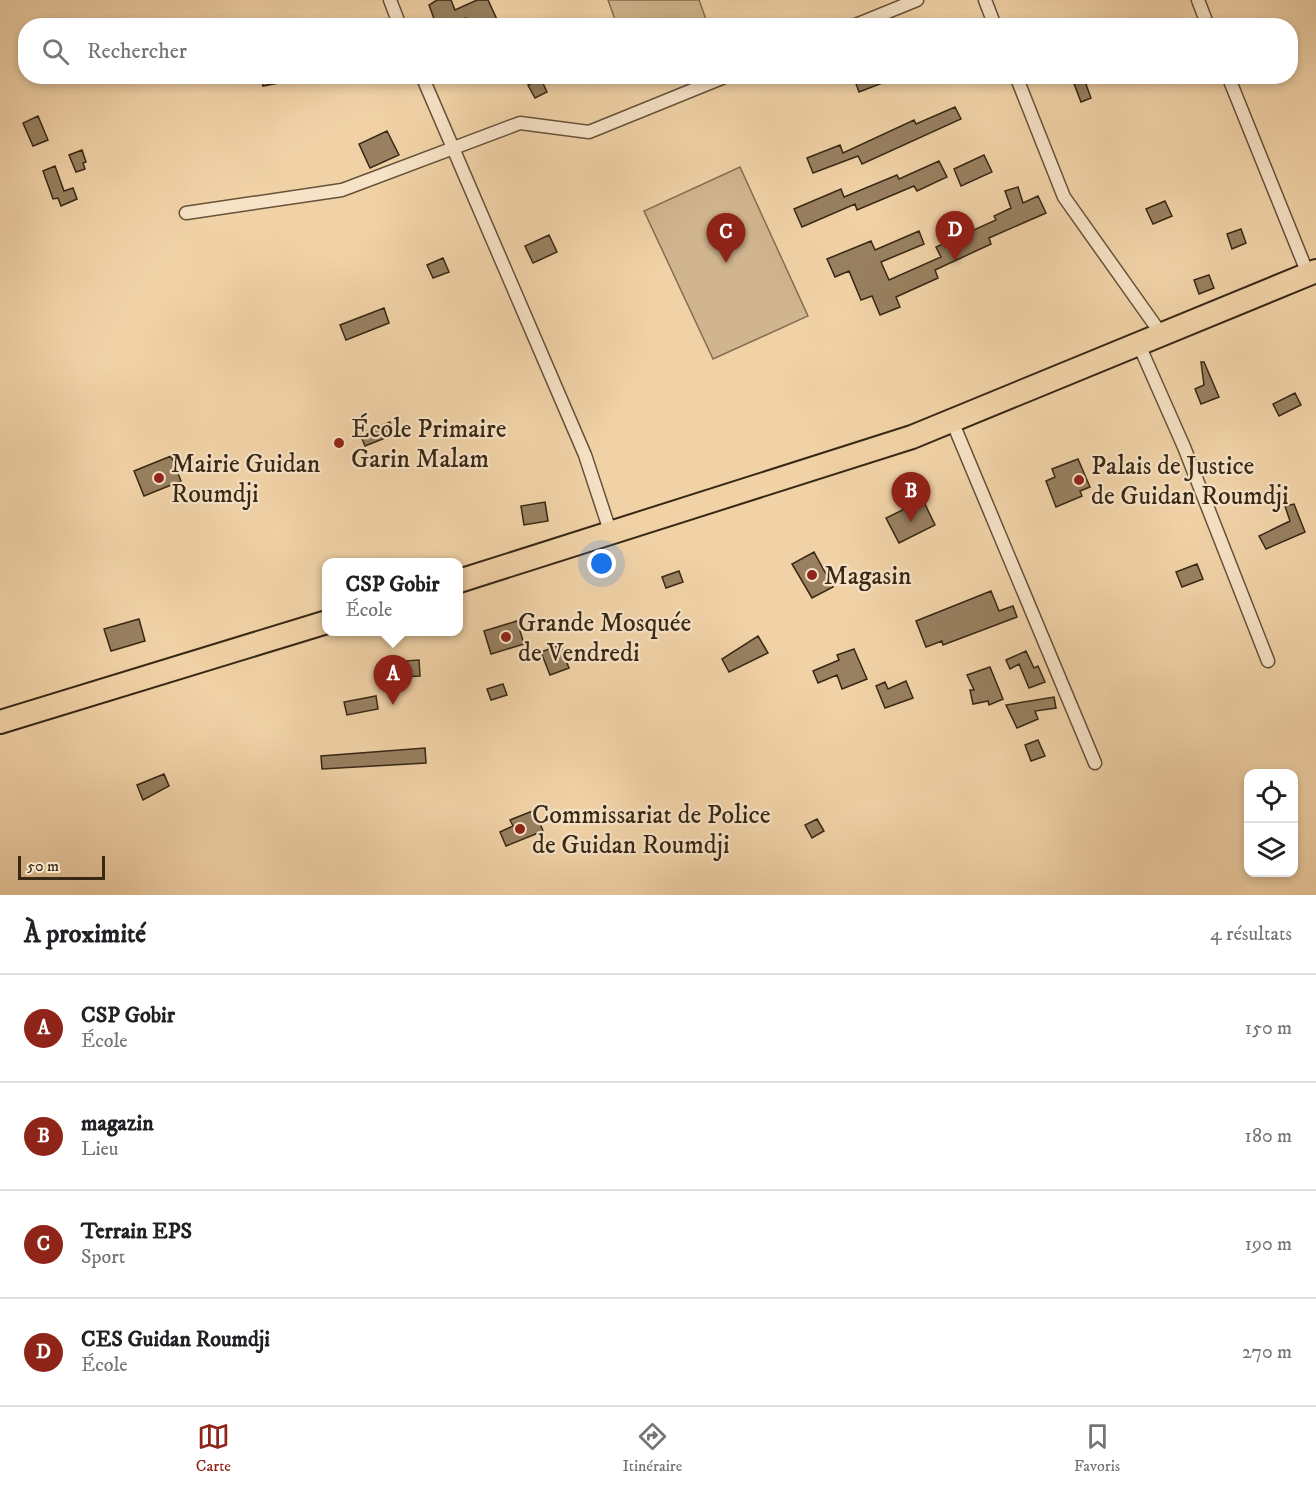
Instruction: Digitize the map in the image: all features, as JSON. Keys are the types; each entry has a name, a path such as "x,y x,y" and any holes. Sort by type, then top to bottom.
{"highway":[{"path":"463,580 912,436 1312,273"},
{"path":"0,722 322,624"}],"street":[{"path":"390,0 397,18"},
{"path":"873,18 917,0"},
{"path":"985,0 992,18"},
{"path":"1198,0 1205,18"},
{"path":"425,84 585,455 611,534"},
{"path":"186,213 342,190 520,123 545,124 589,132 707,84"},
{"path":"1019,84 1064,197 1162,335"},
{"path":"1231,84 1312,273"},
{"path":"1139,345 1184,447 1268,661"},
{"path":"952,421 1095,763"}],"shaded area":[{"path":"608,0 699,0 705,18 614,18"},
{"path":"740,167 808,316 713,359 644,211"}],"building":[{"path":"437,0 451,0 455,10 477,0 488,0 496,18 434,18 429,5"},
{"path":"543,84 547,92 535,98 528,85"},
{"path":"856,84 880,84 859,92"},
{"path":"1074,84 1086,84 1091,98 1081,102"},
{"path":"955,107 961,119 862,164 858,156 813,173 807,158 840,145 843,153 914,120 916,124"},
{"path":"38,116 48,140 33,146 23,123"},
{"path":"387,131 399,155 370,168 359,144"},
{"path":"82,150 86,162 83,163 85,169 76,172 69,155"},
{"path":"984,155 992,172 961,186 954,169"},
{"path":"939,161 947,177 917,191 914,186 857,210 855,204 802,227 794,209 841,189 844,197 897,175 899,179"},
{"path":"55,166 64,191 73,188 77,199 61,206 58,198 53,199 43,171"},
{"path":"1018,187 1023,203 1038,196 1046,213 989,238 991,244 935,270 938,278 896,297 900,307 880,315 872,296 861,300 849,271 835,277 827,259 871,241 875,250 919,231 924,244 881,262 889,280 941,257 936,247 996,220 994,216 1011,208 1005,191"},
{"path":"1165,201 1172,216 1153,224 1146,209"},
{"path":"1241,229 1246,243 1232,249 1227,234"},
{"path":"549,235 557,252 533,263 525,246"},
{"path":"443,258 449,272 433,278 427,265"},
{"path":"1209,275 1214,288 1199,294 1194,280"},
{"path":"384,308 389,323 346,340 340,325"},
{"path":"1201,362 1204,362 1219,397 1201,404 1195,389 1204,385"},
{"path":"1295,393 1301,405 1279,416 1273,404"},
{"path":"390,422 395,434 365,446 360,434"},
{"path":"171,456 181,481 144,496 134,471"},
{"path":"1078,459 1090,487 1080,491 1082,496 1056,507 1046,481 1055,477 1052,469"},
{"path":"923,500 935,525 899,543 886,518"},
{"path":"545,502 548,521 524,525 521,506"},
{"path":"1294,504 1305,532 1266,549 1259,536 1290,521 1285,506"},
{"name":"Magasin","path":"814,552 833,587 812,598 792,564"},
{"path":"1197,564 1203,579 1182,587 1176,572"},
{"path":"679,571 683,582 666,588 662,577"},
{"path":"991,591 999,611 1013,606 1017,617 943,645 942,641 926,647 916,621"},
{"path":"139,619 145,641 111,651 104,629"},
{"path":"517,621 524,644 491,654 484,631"},
{"path":"758,636 768,653 729,672 722,659"},
{"path":"560,645 569,668 550,675 541,652"},
{"path":"854,649 867,679 842,689 837,675 818,683 813,671 839,660 837,655"},
{"path":"1026,651 1034,668 1038,666 1045,682 1029,688 1019,664 1010,669 1006,660"},
{"path":"419,660 420,676 393,675 392,662"},
{"path":"990,667 1003,699 989,705 988,701 973,704 970,690 974,690 967,675"},
{"path":"906,681 913,698 885,708 876,686 885,682 888,689"},
{"path":"503,684 507,695 491,700 487,689"},
{"path":"376,696 378,709 347,715 344,702"},
{"path":"1054,697 1056,708 1035,711 1038,719 1017,728 1006,705"},
{"path":"1038,740 1045,756 1031,761 1025,745"},
{"path":"425,748 426,763 322,769 321,756"},
{"path":"164,774 169,786 143,800 137,785"},
{"path":"535,810 543,831 506,846 500,832 513,826 510,820"},
{"path":"817,819 824,831 812,838 805,825"}],"place":[{"name":"CES Guidan Roumdji","path":"955,261"},
{"name":"Terrain EPS","path":"726,263"},
{"name":"École Primaire Garin Malam","path":"339,443"},
{"name":"Mairie Guidan Roumdji","path":"159,478"},
{"name":"Palais de Justice de Guidan Roumdji","path":"1079,480"},
{"name":"magazin","path":"911,522"},
{"name":"Magasin","path":"812,575"},
{"name":"Grande Mosquée de Vendredi","path":"506,637"},
{"name":"CSP Gobir","path":"393,705"},
{"name":"Commissariat de Police de Guidan Roumdji","path":"520,829"}]}
